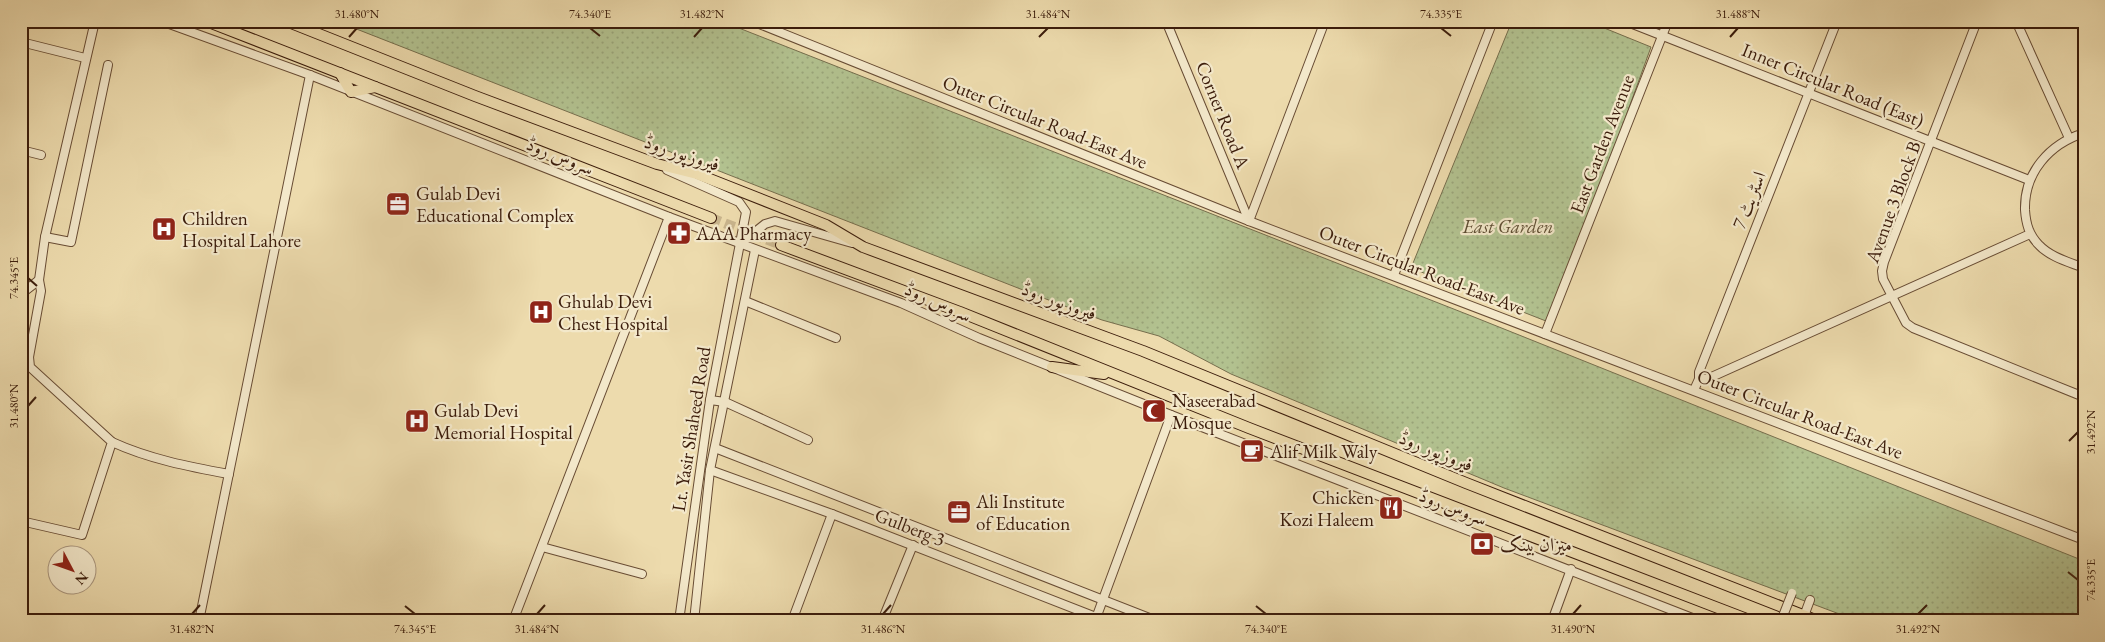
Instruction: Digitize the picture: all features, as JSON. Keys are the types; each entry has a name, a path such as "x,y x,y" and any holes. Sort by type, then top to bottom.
{"main road":[{"path":"206,21 711,218"},
{"name":"فیروزپور روڈ","path":"286,21 475,96 657,164 697,174 826,225 863,247 1142,351 1466,483 1818,621"},
{"path":"340,73 351,92 376,86"},
{"path":"781,245 1249,428 1752,621"},
{"path":"1052,368 1120,376"}],"street":[{"path":"95,21 45,237 39,280 41,291 29,357 30,367 112,442 130,450 179,464 229,474"},
{"name":"سروس روڈ","path":"161,21 310,76 754,250 901,303 1052,368 1571,569 1700,621"},
{"name":"Outer Circular Road-East Ave","path":"752,21 1249,221 2084,540"},
{"path":"1118,21 1142,21"},
{"name":"Corner Road A","path":"1166,21 1249,221"},
{"path":"1249,221 1325,21"},
{"path":"1394,275 1493,21"},
{"name":"Inner Circular Road (East)","path":"1625,21 2029,180"},
{"name":"East Garden Avenue","path":"1545,334 1668,21"},
{"name":"اسٹریٹ 7","path":"1694,390 1699,379 1699,372 1837,21"},
{"name":"Avenue 3 Block B","path":"1977,21 1882,271 1906,323 1913,328 2084,397"},
{"path":"2016,21 2069,138"},
{"path":"21,42 85,58"},
{"path":"45,237 71,242 108,65"},
{"path":"199,621 310,76"},
{"path":"2084,133 2069,138 2049,154 2029,180 2025,205 2026,223 2030,234 2039,245 2048,252 2084,268"},
{"path":"21,150 41,155"},
{"name":"Lt. Yasir Shaheed Road","path":"657,164 743,205 746,215 710,400 679,621"},
{"path":"513,621 669,217"},
{"path":"740,244 765,224 775,221 863,247"},
{"path":"1699,379 1707,379 2030,234"},
{"path":"694,621 710,470 754,250"},
{"path":"733,278 747,286"},
{"path":"21,294 39,280"},
{"path":"744,301 836,338"},
{"path":"726,312 742,312"},
{"path":"710,400 725,402 808,440"},
{"path":"1096,619 1101,599 1171,415"},
{"path":"21,521 82,536 112,442"},
{"path":"715,448 1158,621"},
{"name":"Gulberg 3","path":"710,470 832,514 1096,619 1106,621"},
{"path":"792,621 832,514"},
{"path":"542,546 642,574"},
{"path":"882,621 913,546"},
{"path":"1552,621 1571,569"},
{"path":"1781,621 1792,593"},
{"path":"1804,616 1810,600"}],"green space":[{"path":"336,21 721,21 1474,317 2084,561 2084,621 1858,621 1504,488 1231,374 1159,336 1102,320 1046,299"},
{"name":"East Garden","path":"1512,21 1587,21 1651,47 1551,323 1411,268"}],"tunnel":[{"path":"711,218 781,245"}],"place":[{"name":"Gulab Devi Educational Complex","path":"398,204"},
{"name":"Children Hospital Lahore","path":"164,229"},
{"name":"AAA Pharmacy","path":"679,233"},
{"name":"Ghulab Devi Chest Hospital","path":"541,312"},
{"name":"Naseerabad Mosque","path":"1154,411"},
{"name":"Gulab Devi Memorial Hospital","path":"417,421"},
{"name":"Alif Milk Waly","path":"1252,451"},
{"name":"Chicken Kozi Haleem","path":"1391,508"},
{"name":"Ali Institute of Education","path":"959,512"},
{"name":"میزان بینک","path":"1482,544"}]}
